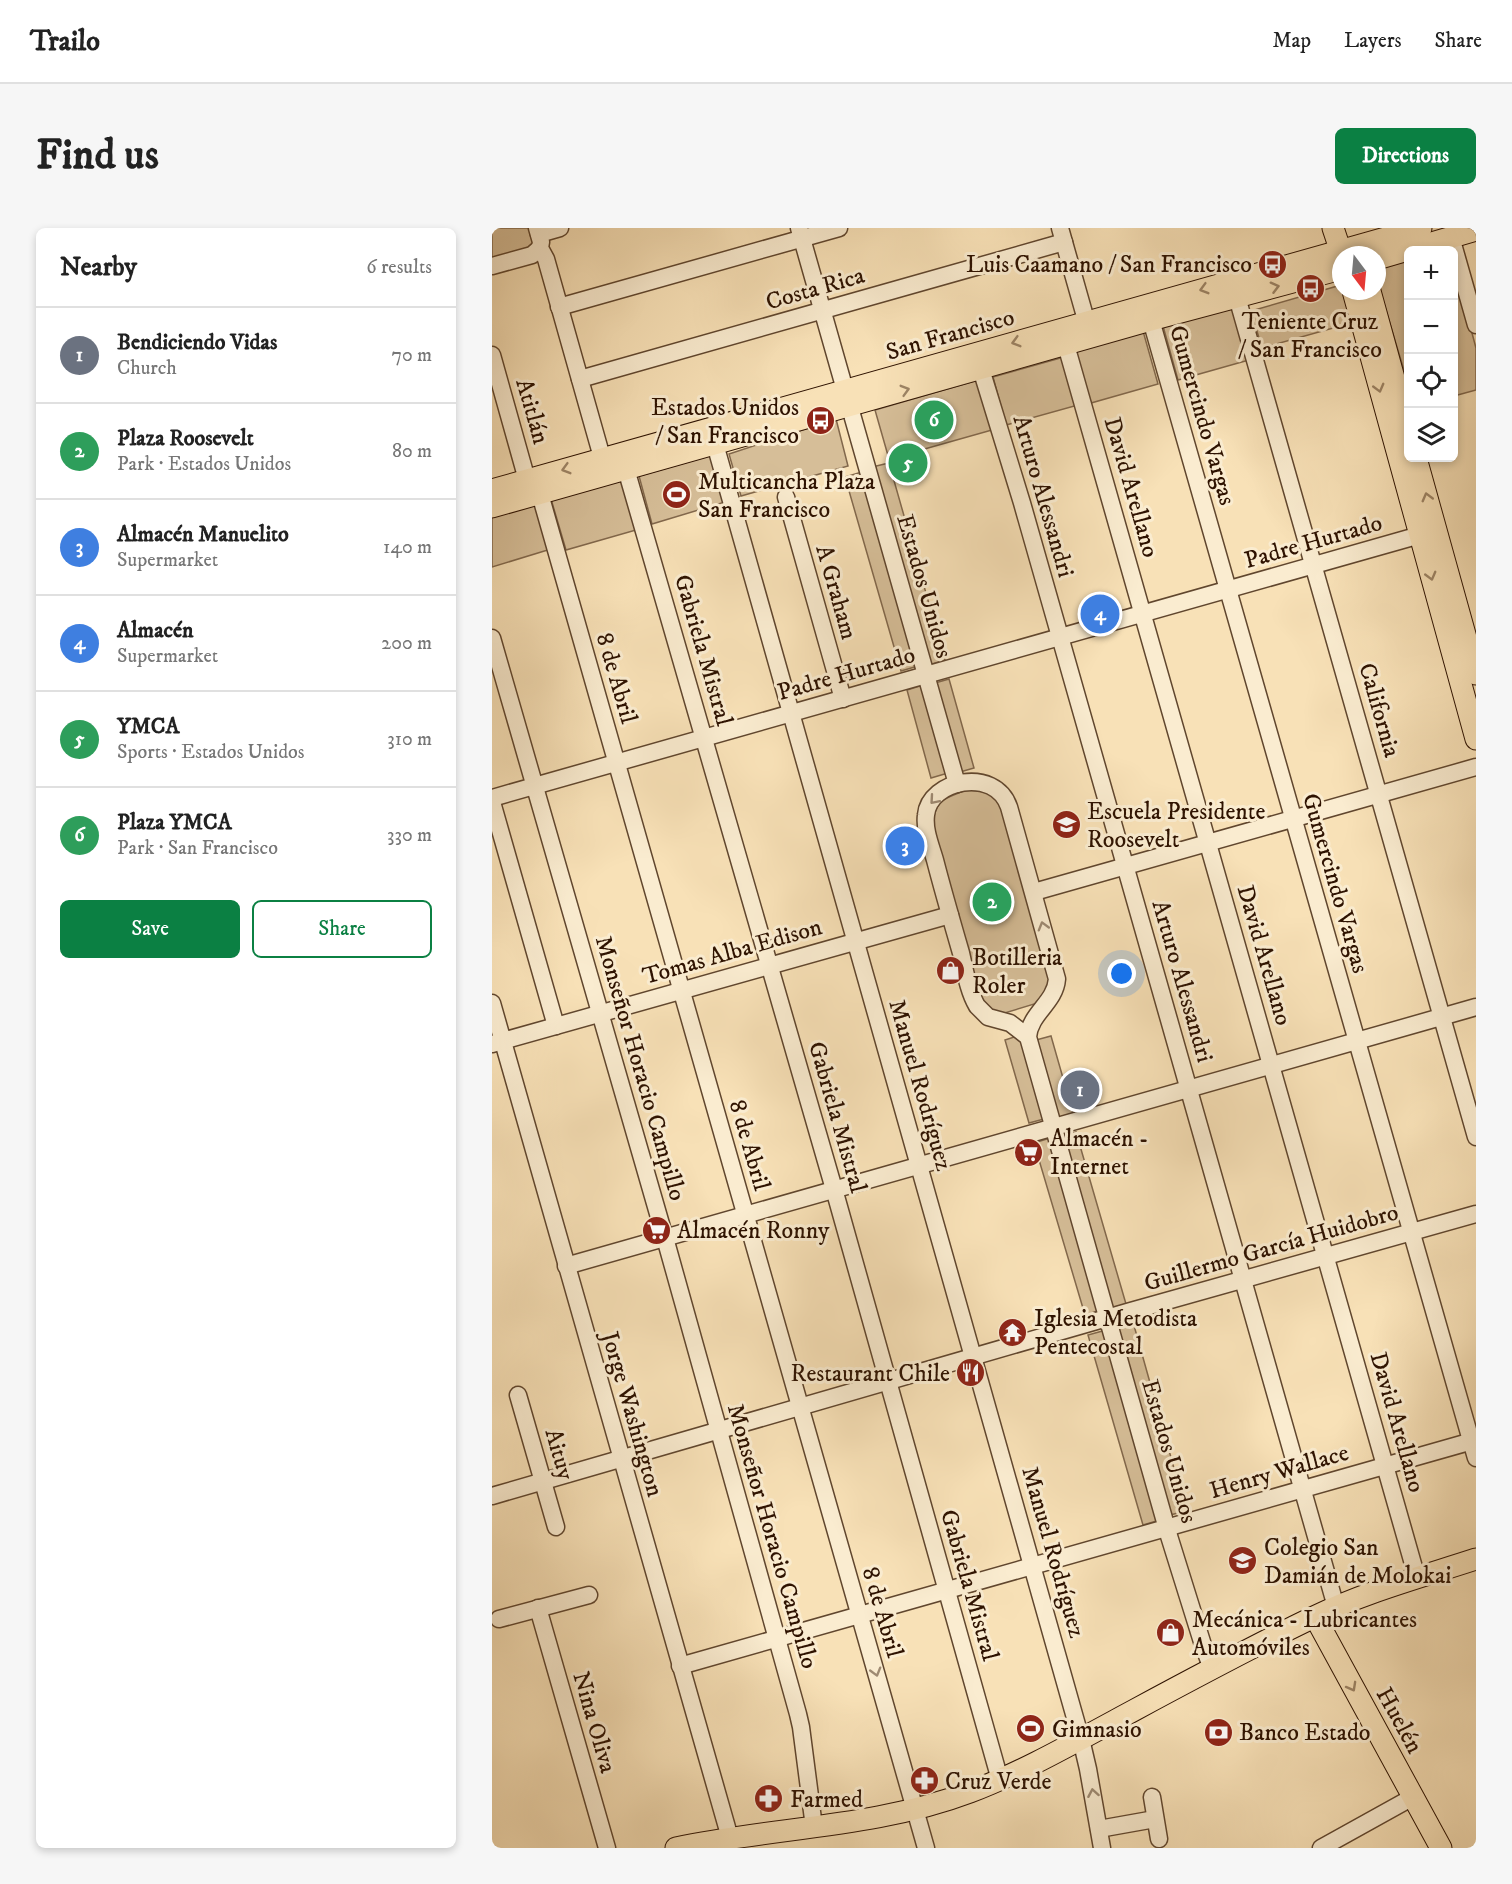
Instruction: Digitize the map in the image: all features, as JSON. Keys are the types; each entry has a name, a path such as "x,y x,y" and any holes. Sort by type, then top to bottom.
{"main road":[{"path":"1333,228 1346,246"},
{"name":"San Francisco","path":"1365,246 1421,228"},
{"path":"1386,256 1476,230"},
{"name":"San Francisco","path":"612,468 847,398 1089,330 1332,256"},
{"name":"San Francisco","path":"492,490 534,487 715,444 847,398 981,369 1066,345 1089,330 1151,320 1237,297 1332,258"},
{"path":"1355,300 1476,739"},
{"path":"1372,300 1404,414"},
{"path":"1417,462 1476,674"},
{"name":"San Francisco","path":"492,507 534,487"},
{"path":"676,1848 729,1838 879,1818 954,1798 1000,1780 1336,1607 1476,1559"},
{"name":"Huelén","path":"1315,1617 1441,1848"}],"street":[{"path":"492,266 532,255 538,237 560,228"},
{"path":"559,307 800,233 839,228"},
{"name":"Estados Unidos","path":"800,233 957,784"},
{"path":"1062,235 1089,330"},
{"name":"Costa Rica","path":"579,379 822,311 1062,235"},
{"name":"Gabriela Mistral","path":"538,237 579,379 612,468 704,738 834,1189 1000,1780"},
{"path":"1451,237 1476,325"},
{"name":"California","path":"1237,297 1476,1137"},
{"name":"Gumercindo Vargas","path":"1151,320 1412,1233 1474,1441 1476,1458"},
{"name":"David Arellano","path":"1066,345 1418,1578"},
{"name":"Atitlán","path":"492,355 534,487"},
{"name":"Arturo Alessandri","path":"981,369 1022,503 1336,1607"},
{"name":"Manuel Rodríguez","path":"715,444 1081,1739 1102,1848"},
{"name":"8 de Abril","path":"534,487 616,763 926,1848"},
{"name":"A Graham","path":"786,497 843,699"},
{"name":"Padre Hurtado","path":"492,800 1420,535"},
{"name":"Monseñor Horacio Campillo","path":"492,638 665,1238 801,1727 814,1827"},
{"path":"1034,892 1476,767"},
{"path":"985,783 1003,794 1034,892 1058,979 1054,993 1030,1025 1028,1037 1015,1026 984,1014 974,1002 926,830 925,817 928,805 937,795 957,784 985,783"},
{"path":"492,800 556,1026"},
{"name":"Tomas Alba Edison","path":"497,1042 950,915"},
{"name":"Jorge Washington","path":"492,1003 497,1042 566,1266 729,1838"},
{"path":"566,1266 1476,1007"},
{"path":"1001,1020 1022,1018 1041,1010"},
{"name":"Estados Unidos","path":"1028,1037 1167,1528 1212,1669"},
{"name":"Guillermo García Huidobro","path":"492,1496 1476,1214"},
{"name":"Aituy","path":"518,1395 556,1527"},
{"name":"Henry Wallace","path":"680,1666 1474,1441"},
{"path":"499,1619 589,1595"},
{"name":"Nina Oliva","path":"538,1608 607,1848"},
{"path":"1152,1797 1159,1839"},
{"path":"1327,1846 1413,1797"},
{"path":"1099,1829 1155,1819"}],"shaded area":[{"path":"492,228 531,228 535,240 532,248 492,259"},
{"path":"1404,260 1404,371 1383,300 1386,300 1386,265"},
{"path":"1458,281 1476,348 1476,390 1458,395"},
{"path":"1332,288 1332,300 1345,300 1351,323 1262,348 1251,311"},
{"path":"1234,307 1249,360 1178,380 1163,326"},
{"path":"1143,331 1158,384 1091,403 1075,350"},
{"path":"1064,357 1078,405 1006,425 993,377"},
{"path":"978,380 992,430 889,459 875,410"},
{"path":"836,419 848,466 741,496 729,454"},
{"path":"712,455 725,502 652,524 639,476"},
{"path":"889,463 945,660 929,665 872,467"},
{"path":"862,472 918,666 901,671 845,477"},
{"path":"621,479 636,530 566,550 551,499"},
{"path":"538,503 551,549 492,567 492,516"},
{"path":"949,679 974,768 960,772 935,683"},
{"path":"923,685 948,773 931,778 907,690"},
{"path":"966,790 993,792 1003,803 1052,980 1041,1002 998,1015 982,1004 932,825 936,810 942,801"},
{"path":"1020,1035 1044,1119 1029,1123 1005,1040"},
{"path":"1051,1036 1073,1113 1057,1118 1036,1040"},
{"path":"1076,1132 1126,1304 1112,1308 1062,1136"},
{"path":"1050,1138 1101,1310 1085,1315 1034,1143"},
{"path":"1133,1322 1186,1511 1170,1515 1117,1327"},
{"path":"1106,1330 1160,1520 1143,1525 1088,1335"}],"place":[{"name":"Luis Caamano / San Francisco","path":"1273,264"},
{"name":"Teniente Cruz / San Francisco","path":"1310,288"},
{"name":"Plaza YMCA","path":"934,420"},
{"name":"Estados Unidos / San Francisco","path":"820,421"},
{"name":"YMCA","path":"908,463"},
{"name":"Multicancha Plaza San Francisco","path":"677,495"},
{"name":"Almacén","path":"1100,614"},
{"name":"Escuela Presidente Roosevelt","path":"1066,825"},
{"name":"Almacén Manuelito","path":"905,846"},
{"name":"Plaza Roosevelt","path":"992,902"},
{"name":"Botilleria Roler","path":"951,971"},
{"name":"Bendiciendo Vidas","path":"1080,1090"},
{"name":"Almacén - Internet","path":"1029,1152"},
{"name":"Almacén Ronny","path":"656,1230"},
{"name":"Iglesia Metodista Pentecostal","path":"1013,1332"},
{"name":"Restaurant Chile","path":"971,1373"},
{"name":"Colegio San Damián de Molokai","path":"1243,1561"},
{"name":"Mecánica - Lubricantes Automóviles","path":"1171,1633"},
{"name":"Gimnasio","path":"1031,1729"},
{"name":"Banco Estado","path":"1218,1732"},
{"name":"Cruz Verde","path":"924,1781"},
{"name":"Farmed","path":"769,1799"}]}
